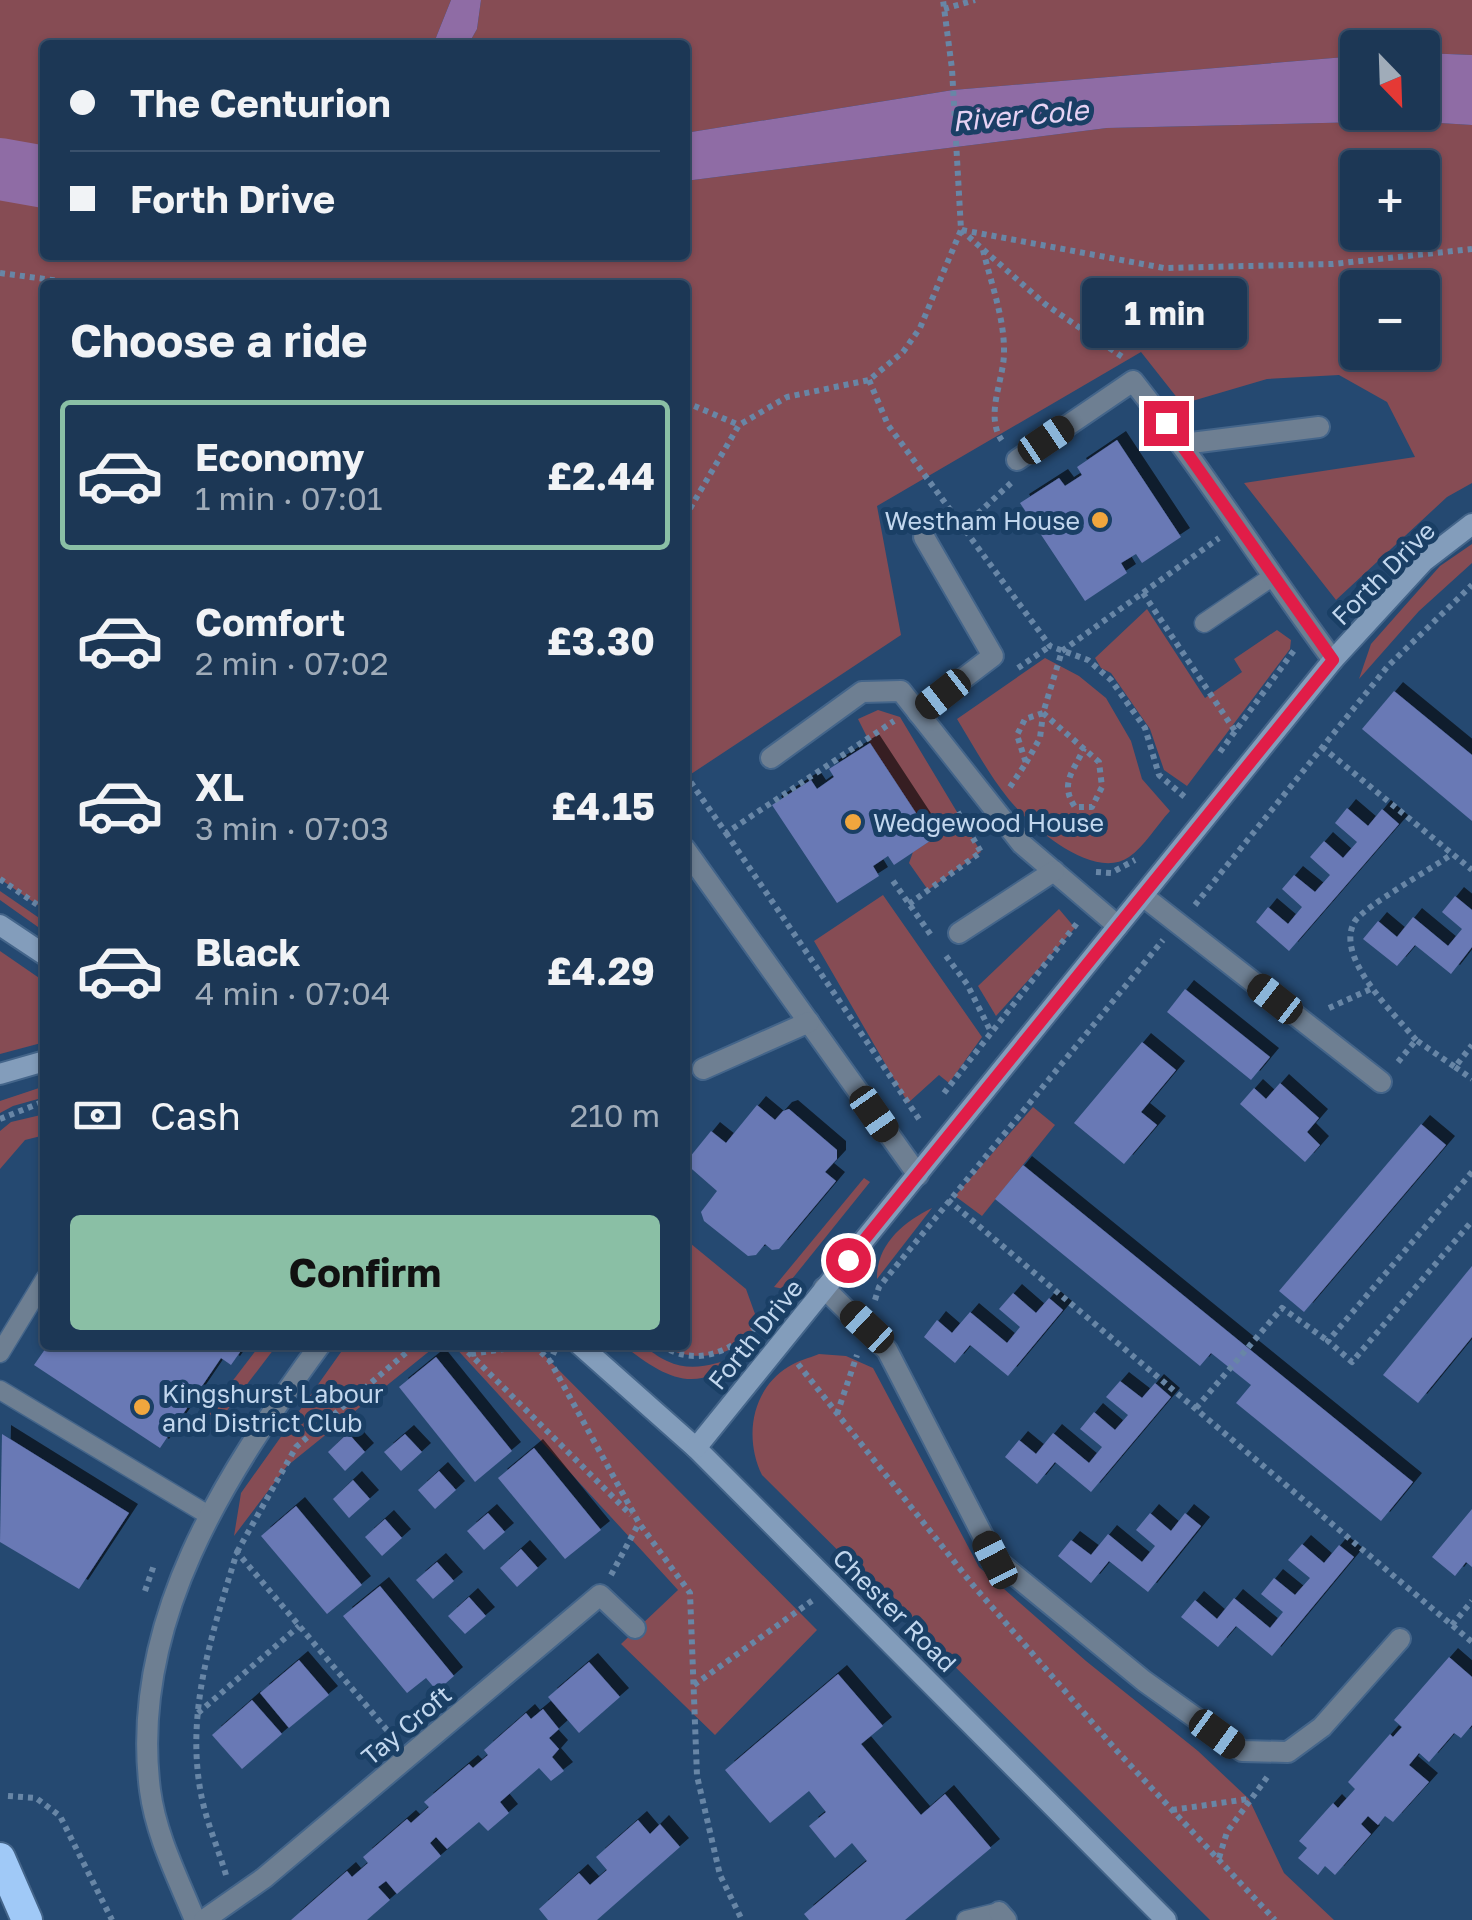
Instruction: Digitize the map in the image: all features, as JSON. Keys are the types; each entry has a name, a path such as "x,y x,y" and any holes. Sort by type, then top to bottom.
{"highway":[{"path":"0,1858 27,1920"}],"street":[{"name":"Forth Drive","path":"1133,381 1183,444 1333,660"},
{"path":"1018,460 1133,381"},
{"path":"1183,444 1319,427"},
{"name":"Forth Drive","path":"696,1448 1333,660 1424,561 1472,524"},
{"path":"924,537 993,656 924,721"},
{"path":"771,758 862,692 900,691 1022,844 1118,926"},
{"path":"690,856 918,1175"},
{"path":"959,932 1054,871"},
{"path":"1144,896 1381,1082"},
{"path":"0,925 40,952"},
{"path":"703,1069 808,1022"},
{"path":"0,1074 40,1062"},
{"path":"824,1288 887,1350 995,1560 1144,1681 1242,1751 1288,1752 1322,1727 1400,1639"},
{"path":"195,1920 160,1837 150,1793 146,1745 149,1684 162,1630 185,1566 210,1516 316,1350"},
{"name":"Chester Road","path":"586,1350 696,1448 1166,1920"},
{"path":"600,1595 635,1628"},
{"name":"Tay Croft","path":"204,1920 234,1900 600,1595"}],"lane":[{"path":"1204,623 1272,577"},
{"path":"0,1353 40,1287"},
{"path":"0,1390 210,1516"},
{"path":"966,1920 1003,1916"}],"path":[{"path":"690,508 739,425 787,397 869,380 903,352 920,328 960,230 952,69 944,4 976,0"},
{"path":"960,230 1045,304 1122,355 1133,381"},
{"path":"960,230 1164,268 1333,264 1472,249"},
{"path":"982,249 1005,354 995,397 998,435 1018,460"},
{"path":"0,273 52,280"},
{"path":"869,380 888,425 1050,646 1088,660 1111,680 1131,706 1144,728 1159,775 1186,798 1176,811"},
{"path":"690,404 739,425"},
{"path":"1002,801 1040,738 1043,713 1062,651 1224,534"},
{"path":"1188,912 1388,666 1472,585"},
{"path":"1143,593 1235,731"},
{"path":"1043,713 1084,748 1100,762 1102,787 1092,807 1074,807 1066,794 1068,774 1084,748"},
{"path":"1026,763 1017,735 1026,719 1043,713"},
{"path":"726,833 900,717 918,741 924,721"},
{"path":"1322,747 1472,870"},
{"path":"690,781 920,1122 931,1109"},
{"path":"910,904 981,852 954,804"},
{"path":"1102,887 1111,873 1133,862 1144,849"},
{"path":"1452,854 1375,904 1356,921 1350,940 1358,970 1416,1040 1472,1079"},
{"path":"1088,871 1111,873"},
{"path":"0,879 40,907"},
{"path":"942,1095 1084,914"},
{"path":"873,1305 879,1287 1164,938"},
{"path":"1302,1020 1373,988"},
{"path":"1381,1082 1416,1040"},
{"path":"1454,1066 1472,1045"},
{"path":"0,1119 40,1103"},
{"path":"1328,1341 1472,1172"},
{"path":"948,1200 1472,1642"},
{"path":"1196,1408 1282,1308 1352,1362 1472,1221"},
{"path":"674,1350 715,1355 734,1348 759,1325 781,1342 972,1584 1116,1752 1276,1920"},
{"path":"837,1414 861,1341"},
{"path":"234,1900 201,1794 196,1715 208,1647 237,1552 296,1448 409,1350"},
{"path":"467,1350 638,1523 690,1593 697,1776 720,1875 742,1920"},
{"path":"471,1354 499,1350"},
{"path":"538,1350 550,1361 638,1523"},
{"path":"550,1361 556,1350"},
{"path":"600,1595 638,1523"},
{"path":"237,1552 409,1756"},
{"path":"694,1685 834,1585"},
{"path":"1452,1625 1472,1601"},
{"path":"196,1715 299,1626"},
{"path":"1219,1860 1228,1832 1249,1798 1288,1752"},
{"path":"8,1796 36,1798 60,1816 112,1920"},
{"path":"1172,1810 1249,1798"}],"shaded area":[{"path":"0,0 451,0 435,40 40,40 40,152 0,147"},
{"path":"481,0 1472,0 1472,55 1440,54 1440,30 1340,30 1340,57 953,90 690,132 690,40 471,40 477,29"},
{"path":"1340,123 1340,130 1440,130 1440,123 1472,125 1472,483 1447,497 1336,600 1244,483 1415,457 1387,402 1339,375 1267,379 1182,404 1141,352 877,506 901,635 690,775 690,280 40,280 40,907 0,879 0,191 40,196 40,260 690,260 690,180 1107,128"},
{"path":"1472,544 1472,563 1419,611 1359,679 1371,644 1440,566"},
{"path":"1147,609 1205,698 1242,672 1234,659 1277,630 1291,640 1290,649 1187,786 1164,770 1150,729 1111,673 1101,668 1095,658"},
{"path":"1045,658 1079,676 1106,698 1131,741 1142,779 1170,811 1135,853 1114,863 1080,856 1030,822 1000,788 957,719"},
{"path":"878,710 900,717 981,852 928,890 909,863 913,852 933,839 858,719"},
{"path":"0,891 40,919 40,928 0,900"},
{"path":"883,895 982,1037 949,1083 939,1075 908,1103 814,941"},
{"path":"1059,909 1075,928 996,1016 978,986"},
{"path":"0,951 40,979 40,1043 0,1054"},
{"path":"40,1088 40,1098 0,1113 0,1101"},
{"path":"1033,1107 1055,1125 982,1216 955,1196"},
{"path":"40,1115 40,1136 25,1140 0,1169 0,1131 11,1122"},
{"path":"864,1178 870,1182 784,1289 774,1287"},
{"path":"932,1208 877,1279 886,1245 911,1220"},
{"path":"690,1243 746,1289 759,1325 726,1351 697,1356 672,1350 690,1350"},
{"path":"256,1350 273,1350 219,1421 208,1413"},
{"path":"342,1350 431,1350 287,1466 234,1536 241,1493"},
{"path":"458,1350 539,1350 817,1630 715,1735 621,1644 678,1590"},
{"path":"630,1350 649,1350 685,1366 704,1366 740,1356 724,1369 694,1379 680,1378 652,1366"},
{"path":"819,1354 846,1356 873,1368 979,1567 1086,1661 1198,1751 1249,1799 1284,1873 1334,1920 1210,1920 762,1475 753,1446 754,1416 759,1402 776,1377 792,1365"}],"water":[{"path":"451,0 481,0 477,29 471,40 435,40"},
{"path":"1440,54 1472,55 1472,125 1440,123"},
{"path":"1340,57 1340,123 1107,128 690,180 690,132 953,90"}],"building":[{"name":"Westham House","path":"1117,440 1181,537 1142,563 1136,554 1121,563 1127,573 1085,601 1020,503 1059,478 1065,486 1082,475 1077,467"},
{"path":"1394,691 1472,755 1472,821 1362,729"},
{"name":"Wedgewood House","path":"870,743 933,839 894,865 888,856 873,866 879,876 837,903 772,805 811,780 817,789 834,777 829,769"},
{"path":"1347,808 1368,826 1382,809 1399,824 1289,951 1256,922 1268,907 1288,924 1302,907 1282,889 1294,875 1315,892 1330,875 1310,857 1324,841 1343,858 1357,842 1335,823"},
{"path":"1455,896 1472,910 1472,947 1451,974 1415,945 1397,966 1363,939 1378,921 1397,937 1413,917 1448,946 1462,929 1442,912"},
{"path":"1185,989 1270,1057 1251,1080 1167,1012"},
{"path":"1142,1042 1176,1070 1141,1112 1157,1125 1124,1164 1074,1123"},
{"path":"1280,1083 1319,1118 1307,1132 1320,1145 1305,1162 1240,1104 1254,1088 1266,1099"},
{"path":"757,1105 775,1120 789,1109 837,1150 837,1159 825,1172 836,1181 779,1249 772,1250 765,1244 756,1255 748,1256 704,1221 701,1212 717,1191 690,1167 690,1157 711,1131 726,1143"},
{"path":"1421,1124 1446,1145 1304,1312 1279,1291"},
{"path":"1023,1165 1413,1482 1381,1521 1236,1403 1251,1385 1211,1353 1200,1366 995,1199"},
{"path":"1472,1266 1472,1337 1418,1403 1383,1375"},
{"path":"1013,1293 1036,1313 1049,1298 1063,1310 1008,1376 970,1345 955,1363 924,1337 937,1320 952,1333 970,1312 1007,1343 1020,1327 999,1309"},
{"name":"Kingshurst Labour and District Club","path":"44,1350 242,1350 231,1365 221,1358 160,1448 34,1365"},
{"path":"436,1357 512,1451 475,1482 399,1387"},
{"path":"1120,1381 1142,1398 1155,1383 1171,1397 1091,1492 1055,1462 1037,1484 1005,1457 1019,1440 1036,1454 1053,1433 1089,1463 1102,1447 1080,1429 1094,1412 1115,1430 1128,1415 1106,1397"},
{"path":"348,1433 365,1452 345,1471 328,1452"},
{"path":"2,1434 129,1513 79,1589 0,1542"},
{"path":"405,1434 422,1452 401,1471 384,1452"},
{"path":"534,1448 601,1530 565,1559 498,1478"},
{"path":"439,1471 456,1490 435,1509 418,1490"},
{"path":"353,1480 370,1499 349,1518 333,1499"},
{"path":"296,1506 362,1585 327,1614 261,1536"},
{"path":"1472,1509 1472,1567 1466,1562 1455,1576 1432,1557"},
{"path":"488,1513 505,1532 484,1550 467,1531"},
{"path":"1150,1513 1171,1531 1185,1513 1201,1526 1148,1592 1109,1561 1091,1583 1058,1556 1071,1540 1091,1555 1108,1534 1142,1562 1155,1546 1136,1530"},
{"path":"385,1519 402,1538 382,1556 365,1537"},
{"path":"1302,1544 1324,1563 1339,1545 1354,1557 1272,1656 1236,1626 1218,1647 1181,1617 1195,1600 1217,1619 1234,1598 1270,1628 1283,1612 1261,1594 1274,1578 1295,1595 1310,1578 1288,1560"},
{"path":"521,1549 538,1568 517,1587 500,1568"},
{"path":"437,1562 454,1581 433,1599 416,1580"},
{"path":"380,1586 454,1676 437,1691 426,1678 407,1693 343,1616"},
{"path":"469,1597 486,1616 465,1634 448,1616"},
{"path":"1449,1657 1472,1677 1472,1725 1461,1738 1454,1733 1429,1762 1419,1753 1409,1765 1429,1782 1393,1822 1385,1816 1378,1825 1368,1816 1361,1824 1371,1834 1335,1875 1325,1866 1318,1875 1298,1858 1307,1848 1299,1841 1333,1803 1338,1808 1355,1789 1348,1782 1390,1734 1393,1737 1402,1727 1394,1720"},
{"path":"299,1660 329,1695 289,1728 260,1693"},
{"path":"589,1662 620,1697 579,1733 548,1697"},
{"path":"838,1674 883,1726 861,1744 921,1815 945,1794 991,1848 905,1920 809,1920 804,1914 867,1861 852,1843 835,1858 809,1826 826,1812 809,1791 770,1823 725,1770"},
{"path":"252,1700 282,1734 242,1769 212,1735"},
{"path":"543,1709 559,1729 549,1738 559,1749 552,1757 564,1771 551,1781 539,1768 500,1802 509,1813 488,1831 479,1822 447,1849 436,1837 430,1843 441,1856 397,1894 386,1881 378,1887 390,1900 367,1920 291,1920 347,1871 352,1877 368,1863 363,1857 407,1819 411,1823 429,1807 424,1802 469,1764 473,1768 488,1755 484,1750 526,1713 531,1719"},
{"path":"638,1820 650,1834 660,1824 680,1847 597,1920 548,1920 539,1909 579,1873 590,1885 607,1870 596,1857"}],"waterway":[{"name":"River Cole","path":"0,169 40,176"}],"place":[{"name":"Westham House","path":"1100,520"},
{"name":"Wedgewood House","path":"853,822"},
{"name":"Kingshurst Labour and District Club","path":"142,1407"}],"route":[{"path":"848,1260 1333,660 1166,423"}]}
